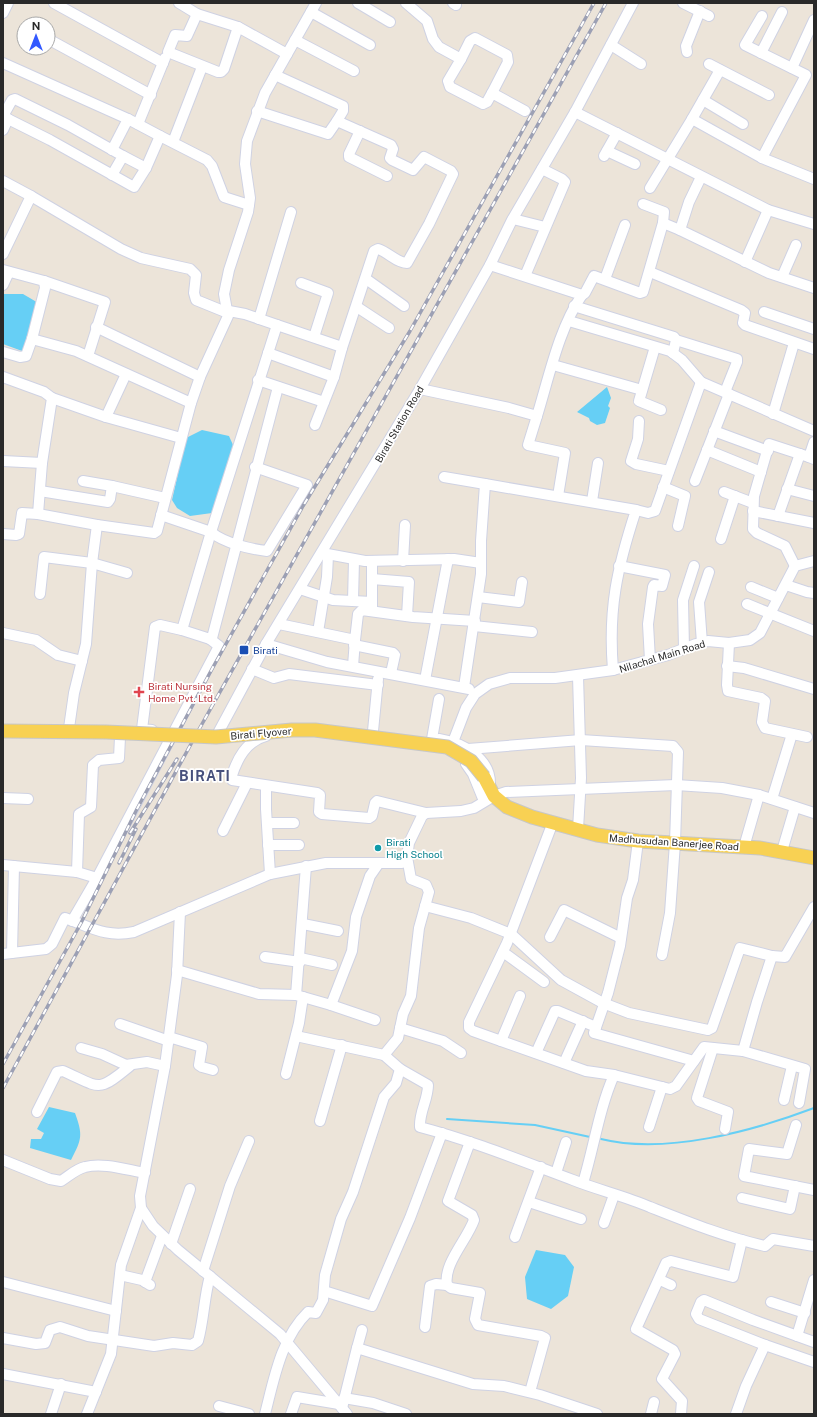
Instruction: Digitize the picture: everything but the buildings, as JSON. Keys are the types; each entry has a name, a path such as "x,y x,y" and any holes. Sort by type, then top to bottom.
{"main road":[{"path":"3,727 142,729 139,736 125,737 3,736"},
{"name":"Birati Flyover","path":"3,731 216,736 299,729 315,730 447,747 471,760 488,790"},
{"name":"Madhusudan Banerjee Road","path":"488,790 507,807 532,817 609,838 638,841 744,846 782,851 814,858"}],"street":[{"path":"3,13 8,3"},
{"path":"54,3 163,63"},
{"path":"179,3 197,14 238,27 287,54"},
{"path":"3,534 19,534 22,513 38,514 97,525 154,533 157,531 191,403 200,377 228,312 224,294 229,270 249,205 244,157 247,141 257,111 316,3"},
{"path":"358,3 390,22"},
{"path":"406,3 427,21 433,39 439,47 461,59"},
{"name":"Birati Station Road","path":"218,733 266,644 300,589 325,554 490,266 513,219 575,112 633,3"},
{"path":"683,3 704,14 686,46 687,52"},
{"path":"311,12 370,45"},
{"path":"761,53 782,12"},
{"path":"138,124 175,35 187,36 197,14"},
{"path":"762,16 745,45 810,77 762,158"},
{"path":"792,68 814,20"},
{"path":"168,52 202,67 218,72 222,71 238,27"},
{"path":"475,38 507,55 508,62 492,93 487,102 483,104 448,85 448,81 470,41 475,38"},
{"path":"295,40 354,71"},
{"path":"56,43 151,95"},
{"path":"610,45 641,64"},
{"path":"3,63 128,119 207,160 212,166 224,197 249,205"},
{"path":"709,64 769,95"},
{"path":"173,142 202,67"},
{"path":"650,188 720,70"},
{"path":"257,111 328,134 343,111 343,106 276,74"},
{"path":"492,93 525,111"},
{"path":"3,130 5,117 12,100 18,99 146,168"},
{"path":"703,100 743,124"},
{"path":"575,112 768,210 814,224"},
{"path":"5,117 50,140 134,187 146,168 160,136"},
{"path":"112,150 128,119"},
{"path":"692,119 762,158 814,179"},
{"path":"315,425 334,377 342,348 357,307 375,249 386,251 403,262 409,262 453,174 451,171 424,157 414,169 411,170 390,158 392,149 391,145 337,121"},
{"path":"360,131 349,156 387,176"},
{"path":"617,133 606,154 635,164"},
{"path":"112,176 123,156"},
{"path":"525,276 564,182 562,179 542,169"},
{"path":"680,230 689,202 701,176"},
{"path":"3,181 122,249 141,258 190,269 196,275 194,293 196,300 228,312 260,319 342,348"},
{"path":"3,254 31,196"},
{"path":"558,496 565,453 528,445 553,365 574,306 585,293 594,276 642,292 650,272 663,223 664,212 643,204"},
{"path":"745,262 768,210"},
{"path":"260,319 292,212"},
{"path":"513,219 545,227"},
{"path":"663,223 782,278 814,288"},
{"path":"605,279 625,225"},
{"path":"782,278 796,245"},
{"path":"490,266 582,295"},
{"path":"3,285 6,271 105,302 88,356"},
{"path":"650,272 741,310 745,313 743,323 746,326 814,349"},
{"path":"366,279 404,306"},
{"path":"3,352 20,357 26,356 32,339 45,288 44,282"},
{"path":"301,283 328,293 314,337"},
{"path":"574,306 674,337 676,340 737,359 714,431 695,481"},
{"path":"357,307 389,328"},
{"path":"764,312 814,329"},
{"path":"569,321 673,353 682,360 701,382 814,431"},
{"path":"182,630 258,380 277,325"},
{"path":"96,327 200,377"},
{"path":"32,339 88,356 191,403"},
{"path":"673,353 676,340"},
{"path":"773,414 794,343"},
{"path":"655,347 642,390 640,402 661,410"},
{"path":"268,353 334,377"},
{"path":"553,365 642,390"},
{"path":"106,417 126,374"},
{"path":"3,376 37,389 52,398 106,417 181,438"},
{"path":"258,380 324,402"},
{"path":"444,477 592,501 648,513 655,511 701,382"},
{"path":"210,639 212,638 255,467 278,387"},
{"path":"420,389 509,408 537,416"},
{"path":"38,514 42,463 52,398"},
{"path":"639,421 638,439 631,461 636,464 669,471"},
{"path":"714,431 768,451"},
{"path":"778,516 788,489 808,457 814,442"},
{"path":"808,457 769,444 753,507 753,529 757,533 785,546 795,566 814,561"},
{"path":"707,450 762,472"},
{"path":"3,461 42,463"},
{"path":"592,501 598,463"},
{"path":"161,515 211,532 236,544 268,551 286,518 307,485 255,467"},
{"path":"83,481 165,498"},
{"path":"464,687 478,597 485,484"},
{"path":"40,491 108,502 110,499 112,486"},
{"path":"663,487 686,496 678,526"},
{"path":"788,489 814,496"},
{"path":"724,492 735,496 753,507 778,516 814,523"},
{"path":"721,539 735,496"},
{"path":"613,670 610,641 613,602 619,566 636,510"},
{"path":"69,728 71,708 82,661 87,630 92,563 97,525"},
{"path":"403,561 405,526"},
{"path":"318,632 324,598 325,554 354,560 403,561 448,559 481,563"},
{"path":"40,594 44,557 92,563 127,573"},
{"path":"425,680 438,619 448,559"},
{"path":"353,601 354,560"},
{"path":"372,561 372,607"},
{"path":"619,566 665,575 662,586 654,585 652,587 648,624 650,660"},
{"path":"684,649 683,600 694,566"},
{"name":"Nilachal Main Road","path":"453,742 466,708 475,694 489,684 510,678 578,676 613,670 702,643 729,643 750,640 760,633 795,566"},
{"path":"702,643 699,602 709,572"},
{"path":"372,579 409,582 407,616"},
{"path":"478,597 519,602 522,582"},
{"path":"786,585 814,593"},
{"path":"751,588 778,598"},
{"path":"300,589 324,598 353,601 407,616 474,623 532,632"},
{"path":"747,604 814,632"},
{"path":"353,666 359,612 372,607"},
{"path":"279,624 318,632 393,653 395,655 391,674"},
{"path":"72,921 97,878 174,731 219,646 210,639 160,625 155,627 142,729 174,731 218,733 306,724 373,731 453,742 468,749 486,768 490,775 488,790 474,808 461,811 426,813 377,801 375,803 372,816 369,818 322,814 320,812 319,794 232,780 231,777 244,750 254,740 269,736 323,736 435,750 451,754 468,766 473,774 488,790 506,792 676,785 722,788 759,795 814,813"},
{"path":"3,633 36,640 58,655 82,661"},
{"path":"729,643 728,691 763,700 766,704 763,726 806,737"},
{"path":"266,644 327,662 464,687 475,694"},
{"path":"728,666 744,668 814,689"},
{"path":"252,669 274,678 289,674 378,686"},
{"path":"373,731 379,671"},
{"path":"578,676 580,740 578,829"},
{"path":"432,739 439,699"},
{"path":"772,799 792,734"},
{"path":"76,872 80,814 90,807 93,764 99,760 119,758 125,737"},
{"path":"468,749 580,740 673,746 678,752 675,843 670,913 662,955"},
{"path":"223,831 248,783"},
{"path":"266,786 270,874"},
{"path":"744,846 759,795"},
{"path":"3,798 28,798"},
{"path":"782,851 795,807"},
{"path":"384,1054 398,1038 403,1014 411,996 419,928 430,892 426,885 411,879 407,857 410,843 422,816 426,813"},
{"path":"553,822 511,934 468,1026 472,1031 586,1071 614,1075 670,1088 676,1086 704,1047 743,1051 805,1071 799,1103"},
{"path":"267,823 294,823"},
{"path":"638,841 633,880 627,898 621,938 608,993 603,1003 594,1034 694,1061"},
{"path":"268,846 299,845"},
{"path":"14,866 7,954 46,949 52,944 65,918 106,934 124,934 134,932 270,874 326,863 402,863 407,857"},
{"path":"331,1005 352,951 356,917 367,883 379,863"},
{"path":"3,865 76,872 97,878"},
{"path":"286,1074 296,1036 300,996 300,960 306,866"},
{"path":"425,906 471,918 511,934 561,980 603,1003 629,1013 710,1030 740,948 772,956 785,957 814,908"},
{"path":"550,937 564,910 621,938"},
{"path":"87,1414 110,1354 113,1340 121,1265 141,1208 140,1196 169,1039 177,970 180,912"},
{"path":"303,924 338,931"},
{"path":"503,952 544,982"},
{"path":"743,1051 772,956"},
{"path":"265,957 332,965"},
{"path":"177,970 259,994 300,996 375,1020"},
{"path":"502,1042 520,996"},
{"path":"536,1053 555,1011 596,1027"},
{"path":"564,1063 583,1021"},
{"path":"120,1024 169,1039 202,1047 200,1066 213,1070"},
{"path":"400,1028 442,1041 461,1053"},
{"path":"296,1036 384,1054 400,1070 428,1085 428,1095 420,1119 420,1127 470,1142 650,1206 703,1229 765,1246 773,1239 814,1246"},
{"path":"320,1121 342,1045"},
{"path":"81,1048 102,1054 130,1066"},
{"path":"713,1048 697,1098 699,1101 728,1112 725,1129"},
{"path":"37,1112 57,1072 64,1071 95,1086 102,1086 109,1084 130,1066 147,1062 165,1066"},
{"path":"784,1100 792,1066"},
{"path":"265,1414 277,1367 287,1342 303,1317 308,1312 316,1313 323,1300 325,1275 341,1219 353,1192 384,1097 396,1083 400,1070"},
{"path":"583,1183 592,1153 606,1094 614,1075"},
{"path":"649,1128 662,1087"},
{"path":"796,1125 787,1154 749,1149 744,1176 814,1190"},
{"path":"324,1291 372,1306 410,1218 442,1133"},
{"path":"3,1338 36,1344 45,1343 50,1330 60,1327 88,1336 154,1346 173,1343 192,1345 198,1341 207,1273 230,1186 249,1140"},
{"path":"447,1285 446,1278 450,1266 474,1220 472,1214 448,1201 470,1142"},
{"path":"556,1173 566,1142"},
{"path":"3,1160 50,1179 61,1181 75,1171 90,1166 145,1173"},
{"path":"515,1238 541,1167"},
{"path":"742,1198 790,1209 795,1186"},
{"path":"171,1244 190,1189"},
{"path":"604,1223 614,1194"},
{"path":"528,1202 581,1219"},
{"path":"141,1208 162,1236 280,1334 343,1406"},
{"path":"120,1275 140,1280 148,1284 162,1236"},
{"path":"681,1414 682,1401 662,1379 675,1354 673,1350 636,1329 660,1280 666,1263 671,1261 733,1278 742,1240"},
{"path":"660,1280 671,1285"},
{"path":"797,1336 814,1280"},
{"path":"3,1282 116,1312"},
{"path":"425,1327 430,1286 436,1284 447,1285 451,1288 480,1293 475,1320 478,1325 541,1336 545,1338 530,1392"},
{"path":"814,1342 704,1300 700,1302 696,1314 699,1320 814,1362"},
{"path":"771,1302 804,1313"},
{"path":"343,1406 362,1330"},
{"path":"736,1414 746,1386 765,1345"},
{"path":"357,1348 473,1384 504,1386 530,1392 596,1414"},
{"path":"3,1374 61,1384 96,1392"},
{"path":"51,1414 61,1384"},
{"path":"291,1414 297,1397 343,1406 373,1403 406,1414"},
{"path":"651,1414 654,1402"},
{"path":"219,1406 248,1414"}],"water":[{"path":"3,294 23,294 40,304 40,314 22,351 3,344"},
{"path":"607,387 611,398 608,406 610,408 605,423 597,425 590,421 589,418 577,412"},
{"path":"202,430 229,436 233,445 212,513 190,516 177,508 172,500 186,438"},
{"path":"49,1107 75,1113 80,1137 71,1160 30,1148 31,1139 41,1139 44,1133 37,1129"},
{"path":"536,1250 565,1255 574,1267 568,1296 551,1309 527,1299 525,1277"}],"waterway":[{"path":"601,1139 626,1143 653,1144 709,1138 764,1125 814,1108"},
{"path":"447,1119 535,1125 590,1137"}],"railway":[{"path":"3,1064 81,923 137,809 212,669 303,506 410,331 594,3"},
{"path":"3,1088 197,733 606,3"},
{"path":"130,833 177,759"},
{"path":"119,863 136,829"}],"place":[{"name":"Birati","path":"244,650"},
{"name":"Birati Nursing Home Pvt. Ltd.","path":"139,692"},
{"name":"Birati High School","path":"378,848"}],"district":[{"name":"BIRATI","path":"205,776"}]}
